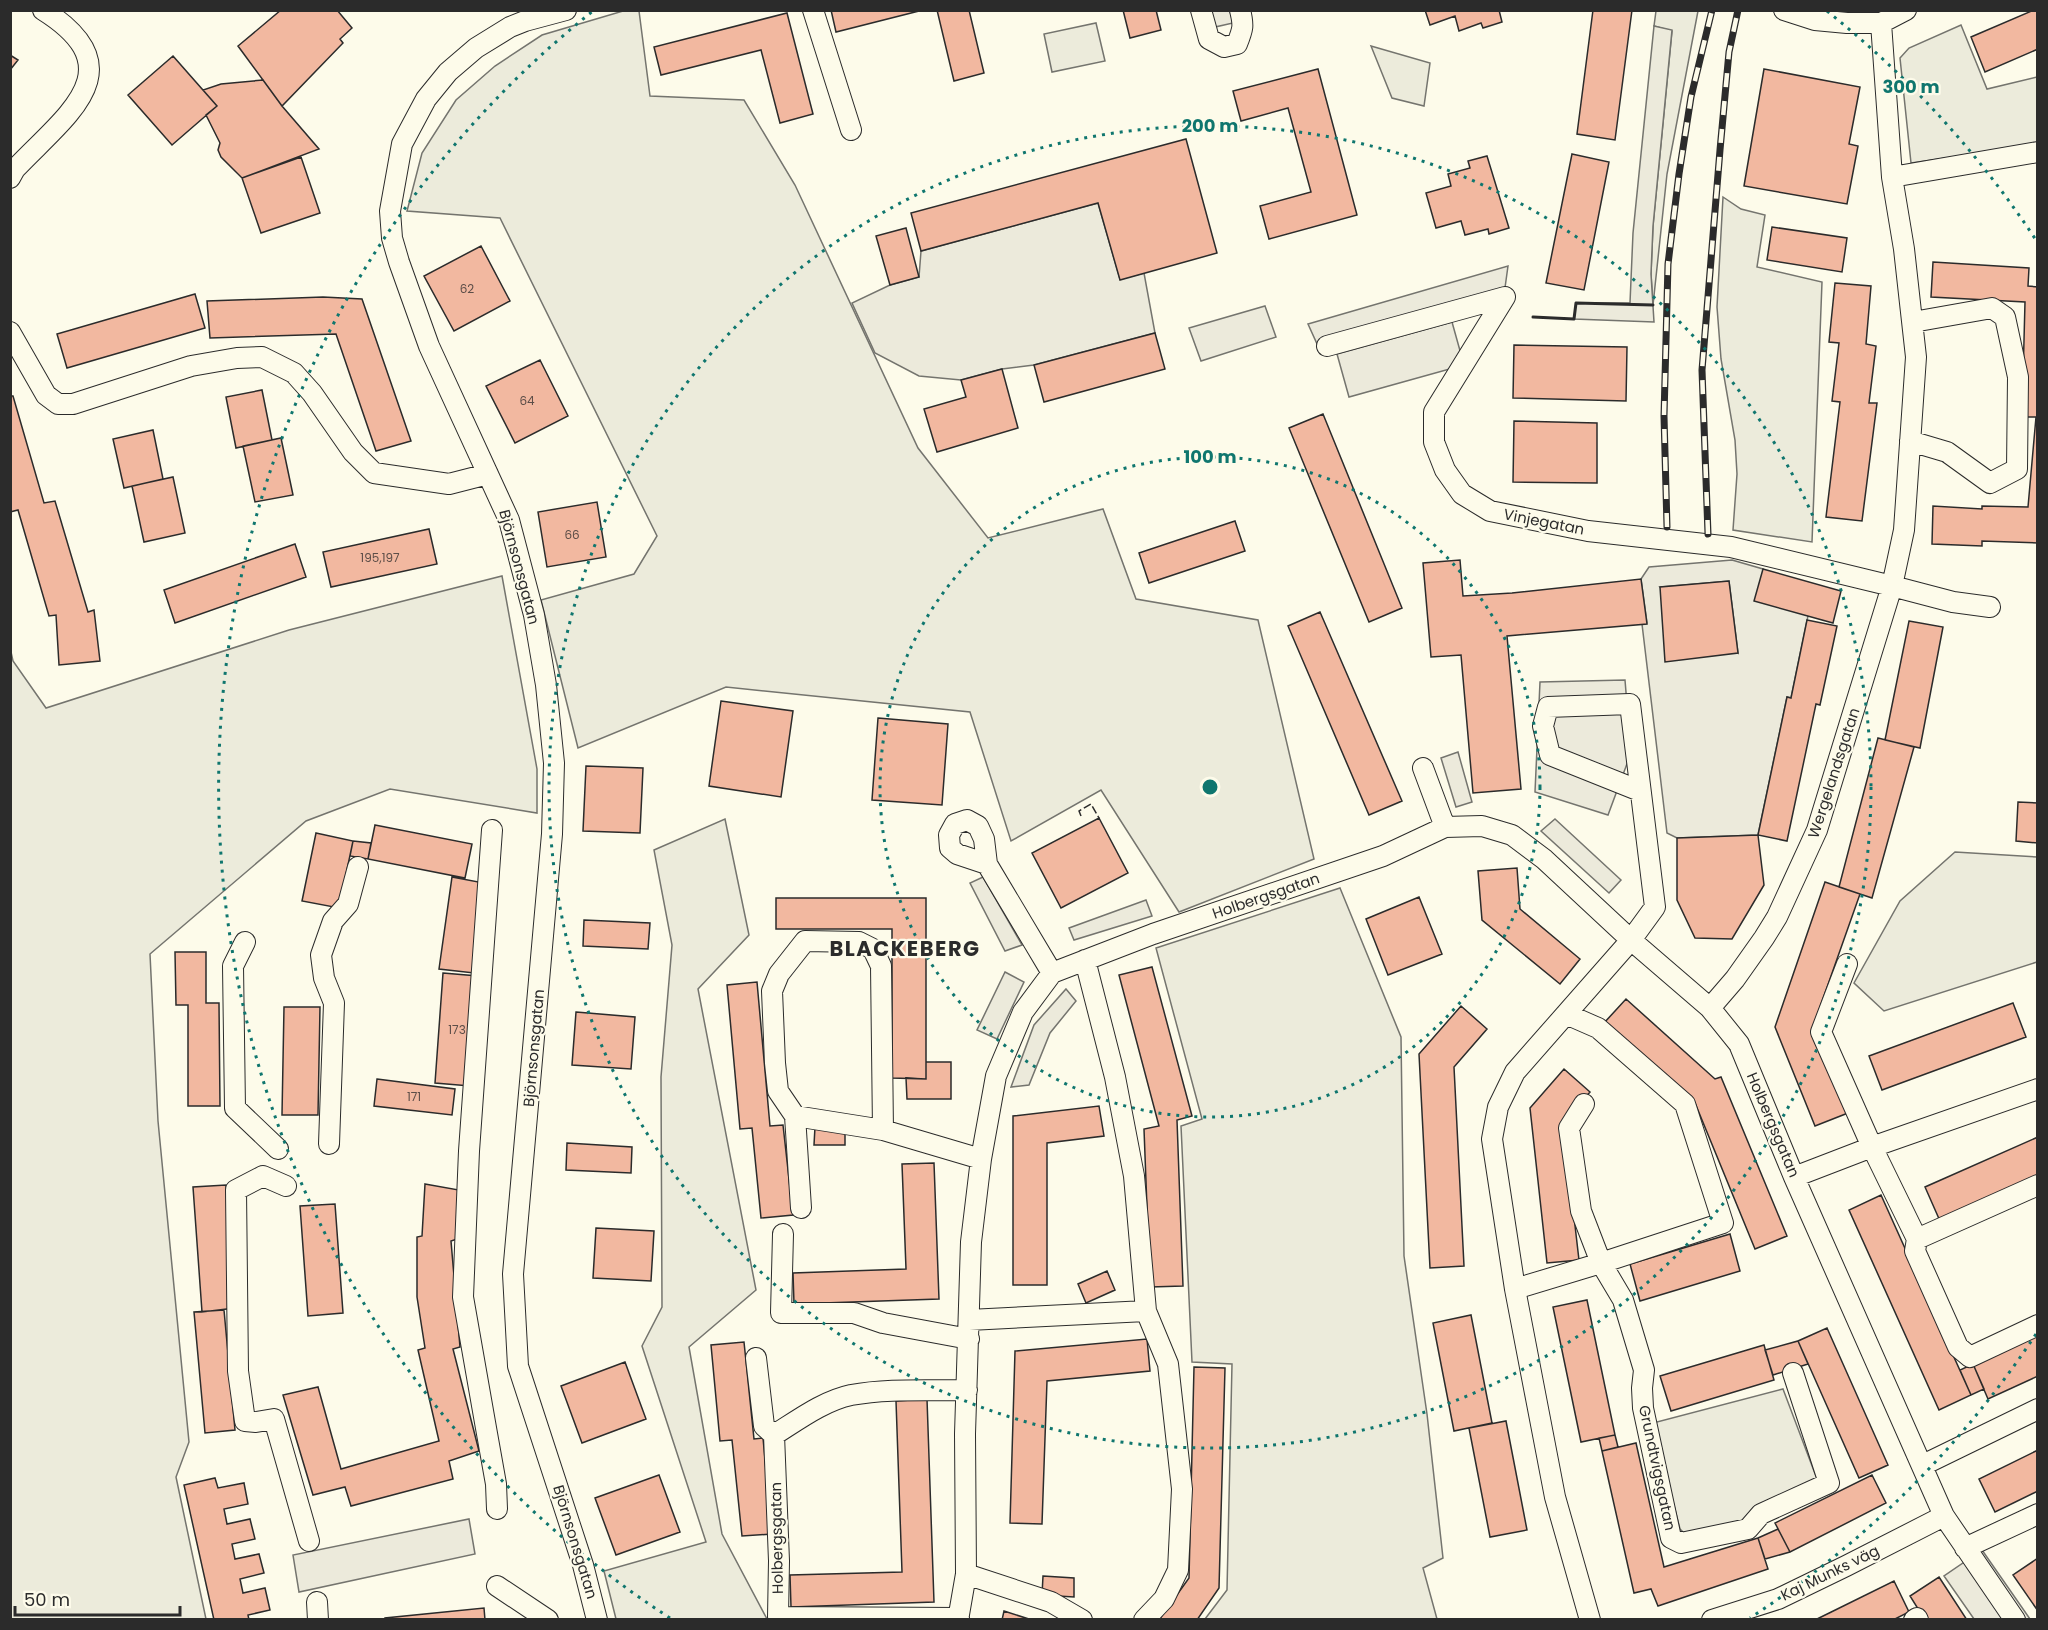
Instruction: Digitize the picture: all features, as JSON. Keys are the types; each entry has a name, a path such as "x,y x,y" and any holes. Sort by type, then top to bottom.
{"street":[{"path":"10,178 15,169 74,107 88,84 90,63 82,44 55,18 43,10"},
{"name":"Björnsonsgatan","path":"566,10 510,27 476,48 448,72 426,99 402,144 390,211 392,238 429,346 509,520 534,615 546,685 554,763 552,834 513,1274 518,1365 583,1565 597,1620"},
{"path":"813,10 838,95 851,130"},
{"path":"1201,10 1209,39 1224,47 1237,44 1244,27 1240,10"},
{"path":"1784,10 1847,23 1881,23 1906,10"},
{"name":"Wergelandsgatan","path":"1710,1008 1735,979 1764,939 1817,830 1892,586 1904,530 1916,357 1904,249 1892,177 1881,23"},
{"path":"1892,177 2037,152"},
{"name":"Vinjegatan","path":"1327,346 1505,297 1434,412 1434,442 1444,470 1462,494 1490,511 1588,531 1731,547 1892,586"},
{"path":"1910,441 1947,452 1990,483 2017,469 2018,377 2005,317 1992,308 1913,322"},
{"path":"10,332 46,395 58,404 72,404 191,366 237,358 262,357 294,373 312,393 353,452 374,473 449,484 488,474"},
{"path":"1892,586 1953,602 1990,607"},
{"path":"1590,1620 1555,1497 1515,1289 1492,1138 1498,1107 1515,1072 1631,940 1655,907 1641,791 1630,704 1548,707 1543,726 1550,755 1641,791"},
{"path":"1423,768 1445,827"},
{"name":"Holbergsgatan","path":"774,1436 779,1561 778,1617 958,1619 966,1574 965,1434 971,1242 981,1160 996,1076 1023,1012 1052,973 1153,934 1383,856 1445,827 1482,826 1512,835 1544,859 1631,940 1710,1008 1739,1044 1794,1177 1944,1516 2015,1620"},
{"path":"492,830 470,1151 463,1297 496,1484 497,1509"},
{"path":"987,864 1052,973"},
{"path":"329,1144 334,1003 324,978 321,956 333,921 348,904 358,867"},
{"path":"801,1208 795,1116 778,1091 772,991 779,974 805,941 859,942 873,949 881,966 883,1130"},
{"path":"245,942 233,966 235,1108 278,1149"},
{"path":"1085,960 1114,1077 1134,1176 1146,1311 1168,1364 1182,1489 1178,1569 1164,1599 1144,1620"},
{"path":"1847,964 1821,1032 1872,1147 1917,1239 1915,1251 1958,1347 1970,1357 2037,1325"},
{"path":"1515,1289 1724,1223 1684,1104 1598,1028 1566,1014"},
{"path":"1794,1177 2037,1089"},
{"name":"Grundtvigsgatan","path":"1584,1104 1569,1128 1581,1211 1601,1263 1623,1300 1644,1371 1643,1408 1671,1538 1681,1543 1748,1529 1761,1514 1828,1484 1793,1373"},
{"path":"795,1116 883,1130 981,1160"},
{"path":"286,1186 263,1176 236,1190 238,1371 245,1421 274,1419 309,1541"},
{"path":"1917,1239 2037,1185"},
{"path":"783,1234 781,1313 854,1313 884,1323 969,1330 1146,1311"},
{"path":"756,1358 764,1426 774,1436 815,1409 850,1395 967,1390"},
{"path":"1923,1465 2037,1409"},
{"name":"Kaj Munks väg","path":"1712,1620 1778,1599 1944,1516"},
{"path":"1965,1548 2036,1516"},
{"path":"966,1574 1048,1611 1082,1620"},
{"path":"498,1586 548,1620"}],"shaded area":[{"path":"623,11 639,11 650,96 744,100 795,185 918,448 988,538 1103,509 1136,599 1258,620 1314,859 1179,912 1101,790 1011,841 970,712 726,687 578,748 541,600 634,574 657,536 500,218 407,211 422,153 456,100 495,66 542,35"},
{"path":"1210,11 1230,11 1233,23 1215,27"},
{"path":"1656,11 1698,11 1667,174 1653,305 1651,274 1653,226 1672,31 1654,26"},
{"path":"1096,23 1105,61 1052,72 1044,34"},
{"path":"1961,25 1987,89 2037,77 2037,145 1911,163 1900,58 1909,48"},
{"path":"1654,26 1672,30 1653,226 1651,274 1654,322 1574,319 1576,303 1630,303 1633,233"},
{"path":"1371,46 1430,63 1424,106 1392,98"},
{"path":"1723,197 1741,209 1765,215 1757,267 1822,282 1812,542 1733,530 1737,474 1735,440 1721,359 1717,307"},
{"path":"1098,203 1120,279 1144,273 1155,333 1034,365 1002,369 961,380 919,376 875,353 852,303 890,285 919,277 921,251"},
{"path":"1508,266 1504,295 1318,346 1308,324"},
{"path":"1265,306 1276,337 1201,361 1189,328"},
{"path":"1452,322 1464,365 1349,397 1337,354"},
{"path":"1732,560 1763,569 1808,616 1791,698 1787,697 1758,835 1677,838 1667,833 1642,624 1647,623 1641,579 1649,567","holes":["1729,581 1738,653 1660,587"]},
{"path":"502,576 537,769 537,813 390,789 306,821 150,954 158,1121 189,1442 176,1477 206,1619 11,1619 11,652 13,661 46,708 289,630"},
{"path":"1625,680 1631,753 1608,815 1535,792 1540,682"},
{"path":"1458,752 1472,802 1456,807 1441,758"},
{"path":"725,819 749,935 698,989 756,1290 689,1347 722,1534 767,1619 616,1619 604,1571 706,1542 642,1346 662,1307 661,1077 672,945 654,850"},
{"path":"1555,819 1621,880 1609,893 1541,831"},
{"path":"1955,852 2037,857 2037,962 1884,1011 1854,983 1900,901"},
{"path":"983,877 1022,945 1005,951 970,883"},
{"path":"1340,888 1401,1037 1404,1256 1427,1414 1443,1558 1423,1568 1437,1619 1205,1619 1227,1590 1232,1364 1192,1362 1181,1126 1202,1119 1156,948"},
{"path":"1146,900 1152,916 1074,940 1069,928"},
{"path":"1005,972 1024,982 997,1039 977,1030"},
{"path":"1066,989 1076,1001 1050,1033 1029,1085 1011,1087 1034,1025"},
{"path":"1783,1389 1817,1479 1755,1506 1743,1520 1685,1534 1680,1529 1653,1423"},
{"path":"469,1519 475,1554 299,1592 293,1555"},
{"path":"1982,1550 2030,1619 1974,1619 1944,1576"}],"building":[{"path":"281,10 337,10 352,28 340,39 343,43 282,106 238,46"},
{"path":"831,10 923,10 836,32"},
{"path":"937,10 969,10 984,73 954,81"},
{"path":"1123,10 1156,10 1161,30 1130,38"},
{"path":"1425,10 1499,10 1502,22 1483,28 1481,23 1459,31 1455,16 1430,25"},
{"path":"1593,10 1632,10 1615,140 1577,134"},
{"path":"2038,10 2038,49 1985,72 1971,37"},
{"path":"787,13 813,114 780,123 761,50 661,75 654,47"},
{"path":"10,55 18,60 10,70"},
{"path":"173,56 217,106 172,145 128,95"},
{"path":"1318,69 1357,215 1269,239 1260,206 1311,192 1288,108 1241,121 1233,91"},
{"path":"1764,69 1860,87 1849,144 1858,146 1847,204 1744,186"},
{"path":"263,80 319,149 242,178 221,157 218,150 220,143 206,115 217,106 203,90 221,84"},
{"path":"1186,139 1217,253 1120,280 1098,203 921,251 911,213"},
{"path":"1572,154 1609,162 1584,290 1546,283"},
{"path":"1487,156 1509,228 1489,234 1488,229 1465,235 1461,221 1436,228 1426,193 1451,186 1448,174 1470,168 1468,161"},
{"path":"301,157 320,213 261,233 242,178"},
{"path":"1772,227 1847,238 1842,272 1767,260"},
{"path":"906,228 919,277 890,285 876,236"},
{"path":"481,246 510,301 454,331 424,276"},
{"path":"1933,262 2029,268 2028,286 2038,287 2038,543 1982,541 1982,546 1932,544 1933,506 1982,509 1982,506 2028,507 2036,417 2022,417 2025,302 1931,297"},
{"path":"1835,283 1871,286 1866,344 1876,346 1869,403 1877,403 1862,521 1826,517 1840,402 1832,401 1839,343 1829,342"},
{"path":"195,294 205,328 67,368 57,334"},
{"path":"323,297 362,299 411,441 376,451 336,334 210,338 207,301"},
{"path":"1155,333 1165,369 1044,402 1034,365"},
{"path":"1514,345 1627,347 1626,401 1513,398"},
{"path":"540,360 568,416 515,443 486,386"},
{"path":"1002,369 1018,428 937,452 924,409 966,397 961,380"},
{"path":"262,390 272,440 236,448 226,397"},
{"path":"10,396 13,396 44,503 55,501 88,612 94,610 100,661 59,665 56,615 49,616 18,510 10,512"},
{"path":"1323,414 1402,608 1369,622 1289,428"},
{"path":"1514,421 1597,423 1597,483 1513,482"},
{"path":"153,430 163,479 124,488 113,439"},
{"path":"281,438 293,495 255,502 243,446"},
{"path":"173,477 185,533 144,542 132,486"},
{"path":"597,502 606,557 547,567 538,512"},
{"path":"1235,521 1245,551 1149,583 1139,553"},
{"path":"429,529 437,564 331,587 323,552"},
{"path":"295,544 306,577 175,623 164,590"},
{"path":"1460,560 1463,596 1641,579 1647,624 1507,636 1521,789 1473,793 1461,655 1431,657 1423,563"},
{"path":"1763,569 1841,591 1833,623 1754,601"},
{"path":"1729,581 1738,653 1665,662 1660,587"},
{"path":"1320,612 1402,801 1369,815 1288,626"},
{"path":"1807,620 1837,626 1820,705 1816,704 1787,841 1758,835 1787,697 1791,698"},
{"path":"1909,621 1943,627 1920,748 1885,740"},
{"path":"721,701 793,711 781,797 709,786"},
{"path":"878,718 948,724 942,805 872,800"},
{"path":"1878,738 1914,747 1872,898 1839,887"},
{"path":"586,766 643,768 640,833 583,831"},
{"path":"2018,802 2038,803 2038,843 2016,841"},
{"path":"1099,818 1128,873 1061,908 1032,853"},
{"path":"375,825 472,844 465,878 368,859"},
{"path":"316,833 353,841 339,908 302,901"},
{"path":"1758,835 1764,885 1732,939 1695,938 1677,900 1677,838"},
{"path":"353,841 371,843 368,859 350,856"},
{"path":"1517,868 1520,909 1580,959 1560,984 1482,920 1478,871"},
{"path":"452,877 484,883 474,973 439,969"},
{"path":"1825,882 1860,894 1813,1027 1848,1113 1815,1126 1775,1027"},
{"path":"1419,897 1442,954 1388,975 1366,919"},
{"path":"776,898 926,898 926,1079 892,1078 892,929 776,929"},
{"path":"584,920 650,923 648,949 583,946"},
{"path":"175,952 206,952 206,1003 219,1003 220,1106 188,1106 188,1005 176,1005"},
{"path":"1152,967 1192,1116 1177,1120 1183,1286 1150,1287 1144,1129 1159,1126 1119,975"},
{"path":"443,973 478,976 470,1086 435,1083"},
{"path":"757,982 770,1126 783,1125 793,1215 761,1218 752,1128 740,1129 727,985"},
{"path":"1626,999 1715,1079 1721,1077 1787,1236 1755,1249 1695,1103 1604,1023"},
{"path":"2013,1003 2026,1037 1882,1090 1869,1056"},
{"path":"1461,1006 1487,1029 1454,1067 1464,1266 1430,1268 1419,1054"},
{"path":"284,1007 320,1007 318,1115 282,1115"},
{"path":"576,1012 635,1017 631,1069 572,1065"},
{"path":"926,1062 951,1062 951,1099 907,1099 906,1078 926,1079"},
{"path":"1564,1069 1590,1092 1563,1122 1579,1260 1547,1263 1530,1108"},
{"path":"377,1079 455,1089 452,1115 374,1106"},
{"path":"1099,1106 1104,1136 1047,1143 1047,1285 1013,1285 1013,1116"},
{"path":"815,1127 845,1127 845,1145 814,1145"},
{"path":"2038,1137 2038,1177 1940,1221 1925,1187"},
{"path":"567,1143 632,1147 631,1173 566,1170"},
{"path":"934,1163 939,1299 794,1304 793,1273 906,1269 902,1164"},
{"path":"425,1184 459,1190 457,1239 451,1241 460,1347 453,1349 479,1451 449,1461 453,1479 351,1506 345,1487 313,1495 283,1395 318,1387 341,1469 439,1441 418,1350 425,1348 417,1297 417,1237 422,1236"},
{"path":"226,1185 235,1308 202,1312 193,1187"},
{"path":"1881,1195 1971,1395 1939,1410 1849,1210"},
{"path":"335,1204 343,1313 308,1316 300,1206"},
{"path":"596,1228 654,1231 651,1281 593,1278"},
{"path":"1730,1234 1740,1271 1640,1301 1630,1264"},
{"path":"1107,1271 1115,1290 1086,1303 1078,1284"},
{"path":"1587,1300 1615,1435 1581,1442 1553,1307"},
{"path":"224,1310 235,1430 205,1433 194,1312"},
{"path":"1471,1315 1492,1423 1454,1431 1433,1323"},
{"path":"1827,1328 1888,1465 1859,1478 1798,1341"},
{"path":"2038,1335 2038,1376 1988,1399 1973,1364"},
{"path":"1147,1339 1150,1371 1047,1381 1042,1524 1010,1523 1015,1351"},
{"path":"1798,1341 1808,1364 1773,1375 1765,1350"},
{"path":"744,1342 754,1439 763,1438 772,1534 742,1536 732,1440 720,1441 711,1345"},
{"path":"1764,1345 1774,1380 1671,1411 1660,1376"},
{"path":"625,1362 646,1419 582,1443 561,1386"},
{"path":"1973,1364 1984,1389 1971,1395 1960,1370"},
{"path":"1194,1367 1225,1368 1219,1588 1197,1620 1159,1620 1189,1578"},
{"path":"927,1399 934,1602 791,1607 790,1575 902,1572 896,1401"},
{"path":"1506,1421 1527,1530 1490,1537 1469,1428"},
{"path":"1615,1435 1618,1447 1602,1451 1599,1438"},
{"path":"1636,1443 1664,1567 1758,1538 1768,1569 1658,1606 1651,1589 1634,1593 1602,1451"},
{"path":"2038,1450 2038,1491 1995,1512 1979,1479"},
{"path":"659,1475 680,1532 616,1555 595,1498"},
{"path":"1872,1475 1886,1503 1790,1552 1775,1523"},
{"path":"215,1478 218,1488 244,1483 248,1504 224,1509 227,1524 250,1519 255,1539 232,1544 235,1559 259,1554 264,1573 240,1579 243,1593 265,1588 270,1610 248,1615 249,1620 214,1620 184,1485"},
{"path":"1778,1529 1790,1552 1765,1559 1758,1538"},
{"path":"2038,1558 2038,1611 2013,1575"},
{"path":"1043,1576 1074,1578 1074,1597 1042,1595"},
{"path":"1939,1577 1967,1620 1925,1620 1910,1596"},
{"path":"1894,1581 1909,1612 1893,1620 1815,1620"},
{"path":"484,1608 485,1620 385,1620 385,1618"},
{"path":"1004,1611 1032,1620 1002,1620"}],"railway":[{"path":"1667,527 1664,416 1668,264 1691,97 1712,10"},
{"path":"1708,534 1702,370 1729,52 1738,10"}],"fence":[{"path":"1081,816 1079,811 1091,804 1099,818"}],"wall":[{"path":"1533,317 1574,319 1576,303 1653,305"}],"district":[{"name":"BLACKEBERG","path":"905,949"}]}
